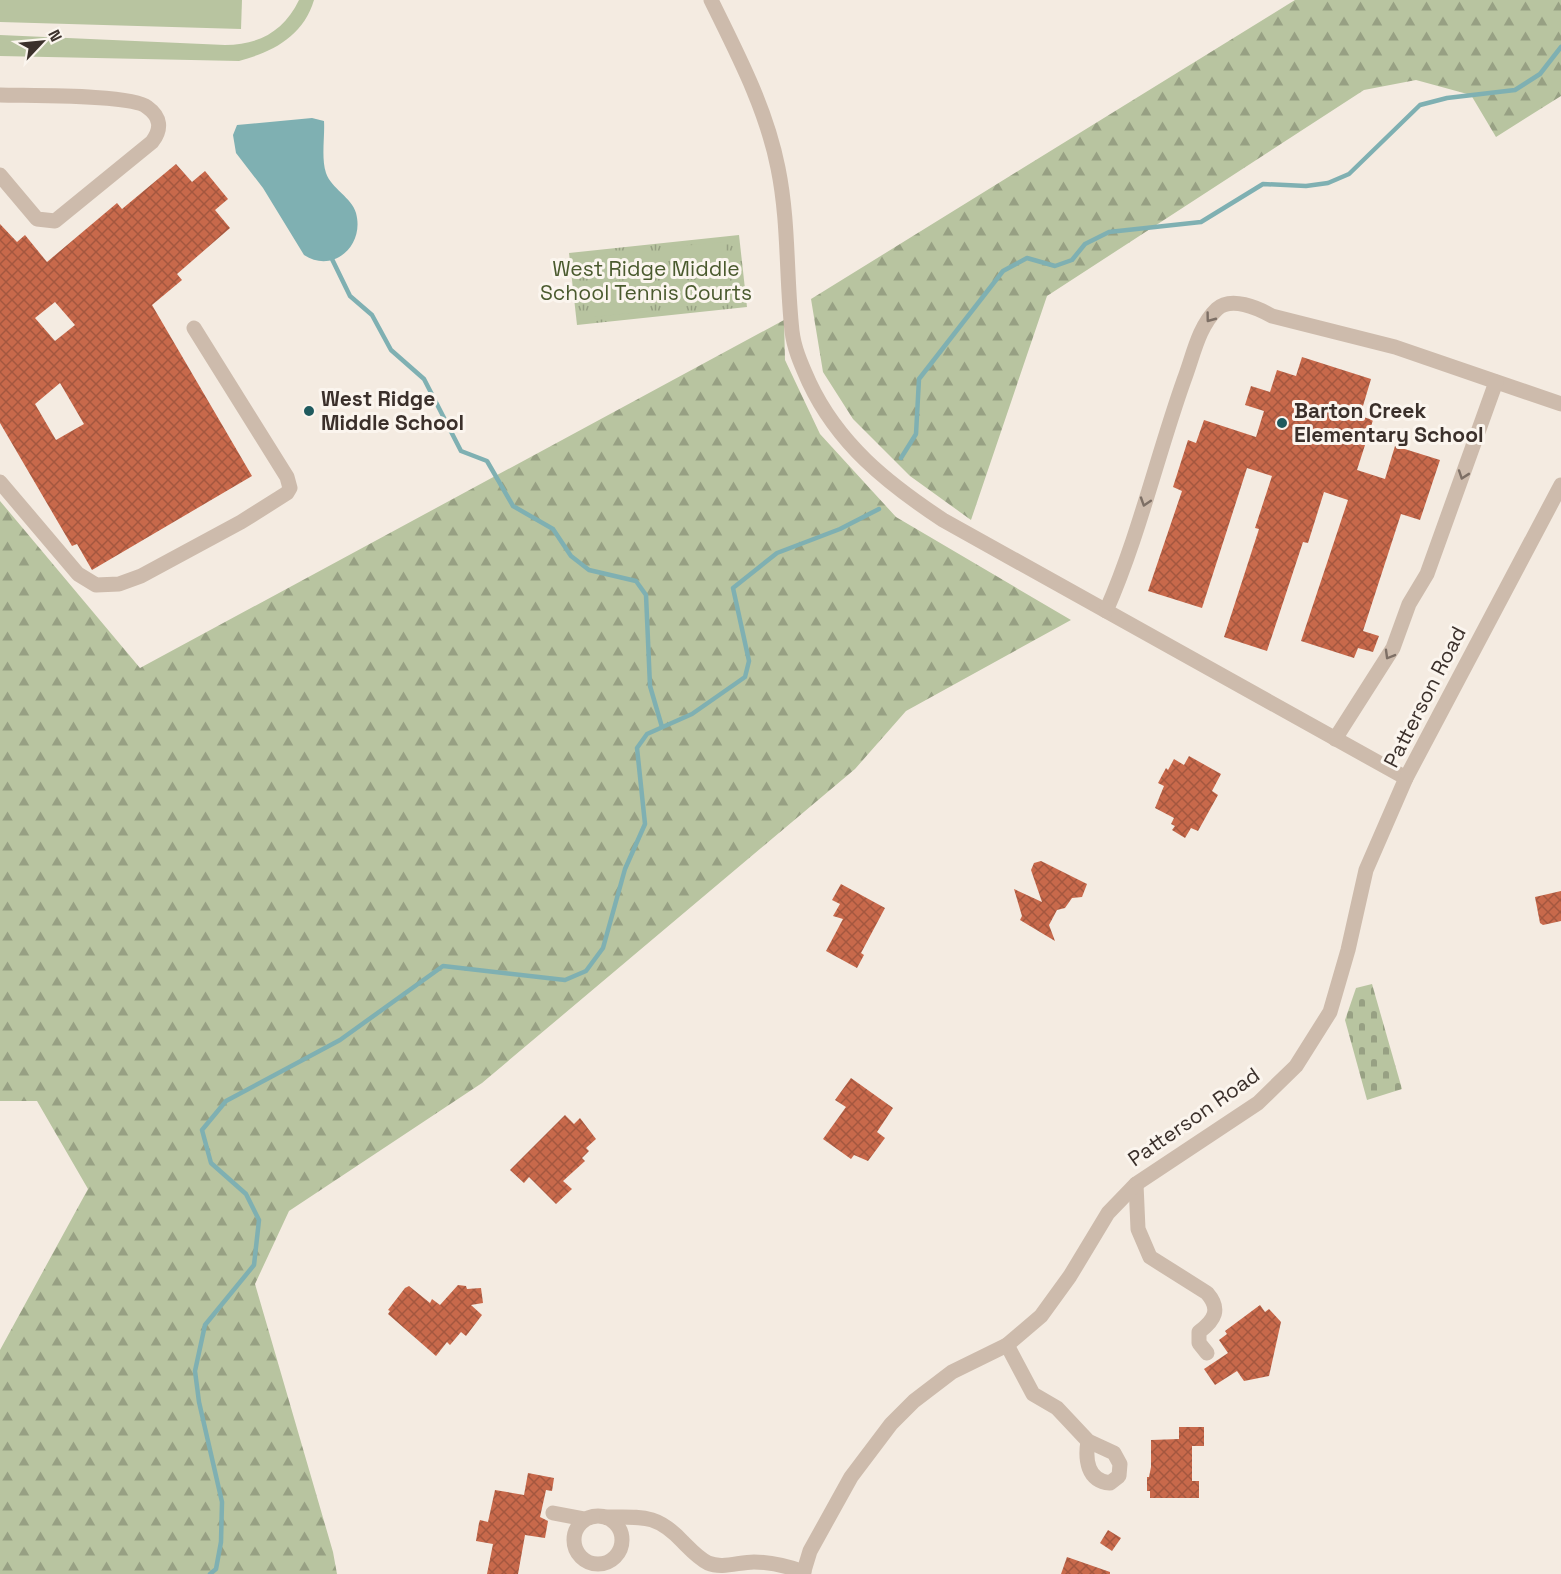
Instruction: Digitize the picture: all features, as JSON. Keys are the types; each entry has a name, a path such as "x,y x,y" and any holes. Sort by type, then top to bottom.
{"street":[{"path":"711,0 756,92 777,166 785,212 792,333 801,365 822,410 854,451 901,492 943,520 1406,778"},
{"path":"0,95 124,100 147,106 160,123 160,132 152,142 55,221 46,222 37,219 0,175"},
{"path":"1106,611 1121,577 1203,327 1218,308 1231,302 1261,310 1272,316 1395,347 1561,404"},
{"path":"0,482 78,574 96,585 119,584 141,576 242,522 286,493 290,488 287,477 194,328"},
{"path":"1335,739 1393,648 1409,604 1427,574 1496,382"},
{"name":"Patterson Road","path":"804,1573 810,1551 851,1477 891,1424 914,1401 952,1372 1007,1345 1041,1316 1070,1276 1108,1213 1136,1184 1258,1103 1296,1066 1330,1012 1348,950 1366,870 1406,778 1561,485"},
{"path":"1136,1184 1138,1229 1150,1257 1207,1293 1214,1301 1217,1309 1211,1323 1199,1332 1199,1343 1207,1353"},
{"path":"1007,1345 1034,1394 1057,1408 1088,1441"},
{"path":"553,1513 585,1519"},
{"path":"608,1517 619,1528 621,1545 613,1558 597,1564 583,1558 574,1546 575,1530 585,1519 592,1516 649,1517 668,1526 692,1552 708,1563 725,1566 753,1562 783,1565 804,1573"}],"green space":[{"path":"0,0 242,0 241,29 0,22"},
{"path":"299,0 314,0 309,13 294,33 274,48 239,61 0,56 0,35 225,45 249,42 278,28 293,11"},
{"path":"1295,0 1561,0 1561,96 1496,137 1471,95 1416,80 1364,90 1047,296 971,520 910,476 853,419 823,372 811,299"},
{"name":"West Ridge Middle School Tennis Courts","path":"739,235 747,307 577,325 569,253"},
{"path":"725,242 728,268 674,273 671,247"},
{"path":"641,252 644,277 590,283 587,257"},
{"path":"729,276 731,302 677,307 675,282"},
{"path":"645,285 648,311 594,317 591,291"},
{"path":"784,320 785,360 820,434 896,517 1071,620 906,711 855,769 482,1083 289,1211 255,1284 333,1552 337,1574 0,1574 0,1350 88,1189 37,1101 0,1101 0,501 140,668"},
{"path":"1372,984 1402,1089 1367,1100 1345,1020 1356,988"}],"water":[{"path":"312,118 324,121 323,154 326,173 354,208 358,225 356,236 344,254 326,261 315,260 304,255 263,188 236,153 233,135 237,125"}],"building":[{"path":"176,164 192,182 205,171 228,199 215,210 230,228 177,274 182,280 152,305 252,476 92,570 77,544 72,546 0,423 0,224 17,242 25,235 47,262 117,203 122,209","holes":["55,302 75,325 55,341 35,318","60,383 84,424 56,440 35,404"]},
{"path":"1302,357 1371,379 1360,416 1373,420 1357,470 1385,479 1395,446 1440,460 1420,520 1401,514 1363,631 1379,636 1373,652 1358,648 1354,658 1301,641 1348,500 1324,492 1308,543 1303,542 1267,651 1224,637 1259,529 1255,528 1272,476 1247,468 1202,608 1148,591 1182,491 1173,487 1188,440 1196,443 1204,420 1256,437 1264,411 1245,405 1251,386 1270,392 1277,370 1296,376"},
{"path":"1189,756 1221,774 1212,791 1218,795 1198,831 1191,828 1185,838 1172,830 1175,826 1171,824 1174,818 1155,808 1164,786 1158,783 1166,768 1168,770 1174,759 1184,765"},
{"path":"1041,861 1087,884 1082,897 1072,898 1065,908 1057,910 1049,925 1055,941 1020,920 1022,916 1014,889 1042,902 1031,870 1034,863"},
{"path":"841,884 885,908 861,953 864,955 857,968 826,951 843,919 833,916 840,904 832,900"},
{"path":"1561,891 1561,921 1543,925 1540,923 1535,897"},
{"path":"851,1078 893,1108 877,1132 885,1138 868,1161 854,1155 851,1159 823,1139 846,1107 835,1100"},
{"path":"565,1115 574,1124 580,1118 596,1139 586,1148 589,1151 582,1158 585,1161 563,1181 572,1189 556,1204 529,1177 524,1183 510,1170"},
{"path":"458,1285 466,1286 467,1289 481,1288 483,1303 471,1305 482,1315 466,1336 461,1332 450,1345 447,1342 436,1356 388,1314 390,1311 388,1310 409,1286 430,1303 432,1299 440,1305"},
{"path":"1260,1305 1265,1312 1269,1309 1281,1322 1269,1376 1244,1381 1237,1371 1215,1385 1204,1369 1228,1353 1219,1340 1227,1334 1225,1331"},
{"path":"1179,1427 1204,1427 1204,1446 1192,1446 1192,1481 1199,1481 1199,1498 1150,1498 1150,1491 1147,1491 1147,1477 1149,1477 1151,1467 1151,1440 1179,1439"},
{"path":"528,1473 554,1478 552,1491 546,1490 540,1517 548,1521 545,1538 525,1535 518,1574 487,1574 493,1544 476,1541 480,1520 488,1522 495,1490 524,1495"},
{"path":"1108,1530 1121,1538 1112,1551 1100,1543"},
{"path":"1067,1557 1110,1572 1110,1574 1061,1574"}],"waterway":[{"path":"901,458 916,434 919,379 1003,271 1027,258 1055,266 1072,260 1085,244 1109,232 1201,222 1263,184 1306,186 1328,183 1349,174 1420,105 1447,98 1515,90 1540,74 1561,47"},
{"path":"331,257 350,296 372,315 391,350 424,379 461,451 487,461 513,506 553,529 571,556 589,570 636,581 646,595 650,686 662,727"},
{"path":"210,1574 216,1569 221,1542 222,1502 199,1402 195,1371 205,1325 254,1265 259,1220 246,1194 211,1163 202,1130 226,1101 340,1040 443,966 565,980 586,971 603,948 625,869 645,824 637,748 647,734 692,714 745,677 749,661 733,588 777,553 840,529 879,509"}],"place":[{"name":"West Ridge Middle School","path":"309,411"},
{"name":"Barton Creek Elementary School","path":"1282,423"}]}
